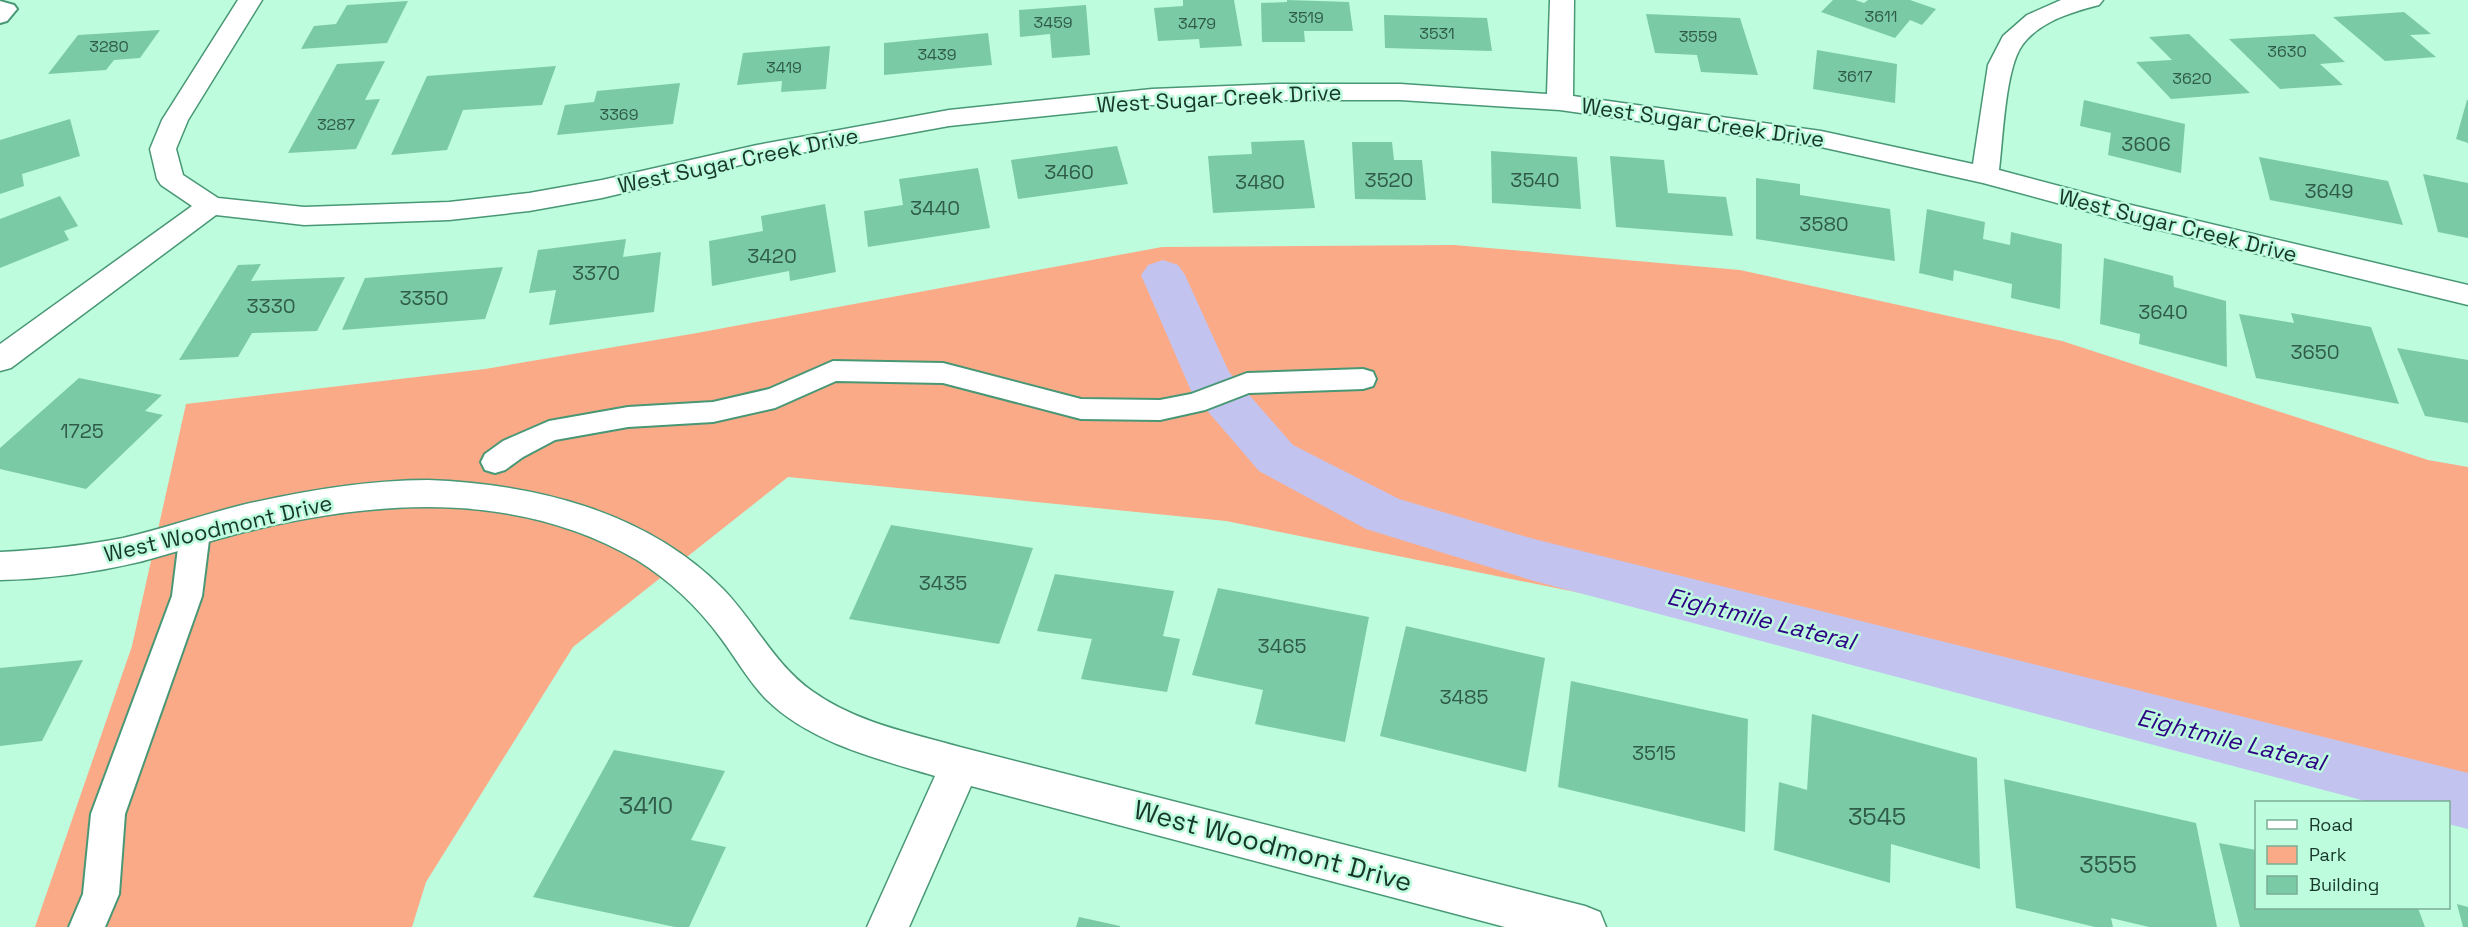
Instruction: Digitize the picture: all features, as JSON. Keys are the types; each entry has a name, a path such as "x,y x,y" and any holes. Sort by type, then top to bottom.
{"street":[{"name":"West Sugar Creek Drive","path":"250,0 175,120 163,149 171,179 211,206 304,216 460,210 529,202 602,189 757,153 949,118 1152,97 1277,92 1400,92 1560,102 1821,139 1985,175 2173,224 2468,295"},
{"path":"1560,102 1562,0"},
{"path":"1985,175 2000,65 2012,41 2035,20 2072,4 2091,0"},
{"path":"0,360 211,206"},
{"name":"West Woodmont Drive","path":"0,566 60,562 112,553 258,515 393,493 449,493 554,509 600,526 643,547 684,576 719,609 781,688 825,721 883,742 960,765 1586,927"},
{"path":"888,927 960,765"}],"lane":[{"path":"0,17 7,9 0,7 5,0"},
{"path":"495,462 513,449 549,431 628,417 713,412 776,398 833,371 943,373 1081,409 1160,410 1195,403 1247,382 1363,379"},
{"path":"87,927 101,894 108,814 187,596 195,532"}],"green space":[{"path":"1454,245 1740,270 2062,341 2428,460 2468,467 2468,825 2450,819 2450,801 2392,801 2205,744 1610,599 1226,521 788,477 573,647 426,882 412,927 35,927 132,646 186,404 485,369 697,333 1162,247"}],"building":[{"path":"1183,0 1234,0 1242,46 1200,48 1199,39 1158,41 1154,8 1183,6"},
{"path":"1287,0 1349,2 1353,31 1304,31 1305,42 1262,42 1261,3 1287,2"},
{"path":"1833,0 1855,0 1864,3 1868,0 1910,0 1936,9 1922,25 1910,20 1895,38 1821,12"},
{"path":"408,1 387,43 301,49 314,26 336,24 347,5"},
{"path":"1086,5 1090,55 1052,58 1050,34 1020,37 1019,10"},
{"path":"2404,12 2431,34 2410,35 2436,57 2385,61 2333,17"},
{"path":"1646,14 1740,18 1758,75 1701,72 1697,55 1655,53"},
{"path":"1384,15 1487,18 1492,51 1385,48"},
{"path":"160,30 140,58 114,60 106,70 48,74 78,35"},
{"path":"988,33 992,65 884,75 884,43"},
{"path":"2189,34 2250,93 2171,99 2136,62 2172,60 2149,37"},
{"path":"2314,34 2345,62 2320,64 2343,85 2280,89 2229,39"},
{"path":"830,46 826,89 781,92 782,81 737,85 743,53"},
{"path":"1817,50 1897,64 1895,103 1813,89"},
{"path":"385,61 365,100 380,99 356,149 288,153 337,64"},
{"path":"556,66 542,105 463,110 447,150 391,155 427,76"},
{"path":"680,83 673,124 557,135 565,105 594,102 597,91"},
{"path":"2084,100 2185,124 2181,173 2108,155 2111,133 2080,126"},
{"path":"2468,100 2468,143 2456,139"},
{"path":"70,119 80,156 22,174 24,186 0,194 0,140"},
{"path":"1304,140 1315,208 1213,213 1208,156 1252,154 1251,142"},
{"path":"1352,142 1392,142 1394,160 1422,160 1426,200 1355,199"},
{"path":"1117,146 1128,184 1018,199 1011,160"},
{"path":"1491,151 1577,157 1581,209 1492,203"},
{"path":"1610,156 1664,160 1668,193 1726,197 1733,236 1616,227"},
{"path":"2259,157 2388,181 2403,225 2270,200"},
{"path":"978,168 990,228 868,247 864,211 903,205 899,179"},
{"path":"2423,174 2468,183 2468,238 2438,232"},
{"path":"1756,178 1800,184 1800,195 1890,209 1895,261 1756,239"},
{"path":"60,196 78,226 64,231 69,240 0,268 0,219"},
{"path":"825,204 836,272 790,281 789,271 712,286 709,241 763,231 761,216"},
{"path":"1927,209 1985,222 1983,239 2010,245 2011,232 2062,244 2060,309 2011,298 2012,284 1954,270 1953,281 1919,273"},
{"path":"626,239 623,257 661,252 654,312 549,325 556,290 529,293 538,250"},
{"path":"2104,258 2173,276 2174,287 2226,301 2227,367 2139,344 2140,334 2100,324"},
{"path":"261,264 251,281 345,277 317,331 252,333 238,357 179,360 238,265"},
{"path":"503,267 485,319 342,330 365,278"},
{"path":"2291,313 2371,327 2399,404 2256,378 2239,314 2294,323"},
{"path":"2397,348 2468,360 2468,423 2425,416"},
{"path":"79,378 162,395 145,411 163,415 86,489 0,469 0,448"},
{"path":"891,525 1033,548 999,644 849,619"},
{"path":"1055,574 1174,591 1163,636 1180,639 1167,692 1081,679 1092,639 1037,631"},
{"path":"1218,588 1369,617 1345,742 1255,724 1263,690 1192,675"},
{"path":"1406,626 1545,658 1526,772 1380,736"},
{"path":"83,660 42,741 0,746 0,668"},
{"path":"1571,681 1748,719 1745,832 1558,787"},
{"path":"1812,714 1977,758 1980,869 1891,844 1890,883 1774,850 1779,782 1807,790"},
{"path":"614,750 725,771 691,840 726,847 689,927 675,927 533,897"},
{"path":"2004,779 2196,823 2217,927 2149,927 2111,918 2113,927 2095,927 2016,908"},
{"path":"2219,843 2255,850 2255,909 2418,909 2425,927 2240,927"},
{"path":"2457,904 2468,907 2468,927 2463,927"},
{"path":"1079,917 1120,926 1120,927 1076,927"}],"waterway":[{"name":"Eightmile Lateral","path":"1163,275 1209,381 1276,458 1384,515 1534,560 2468,801"}]}
